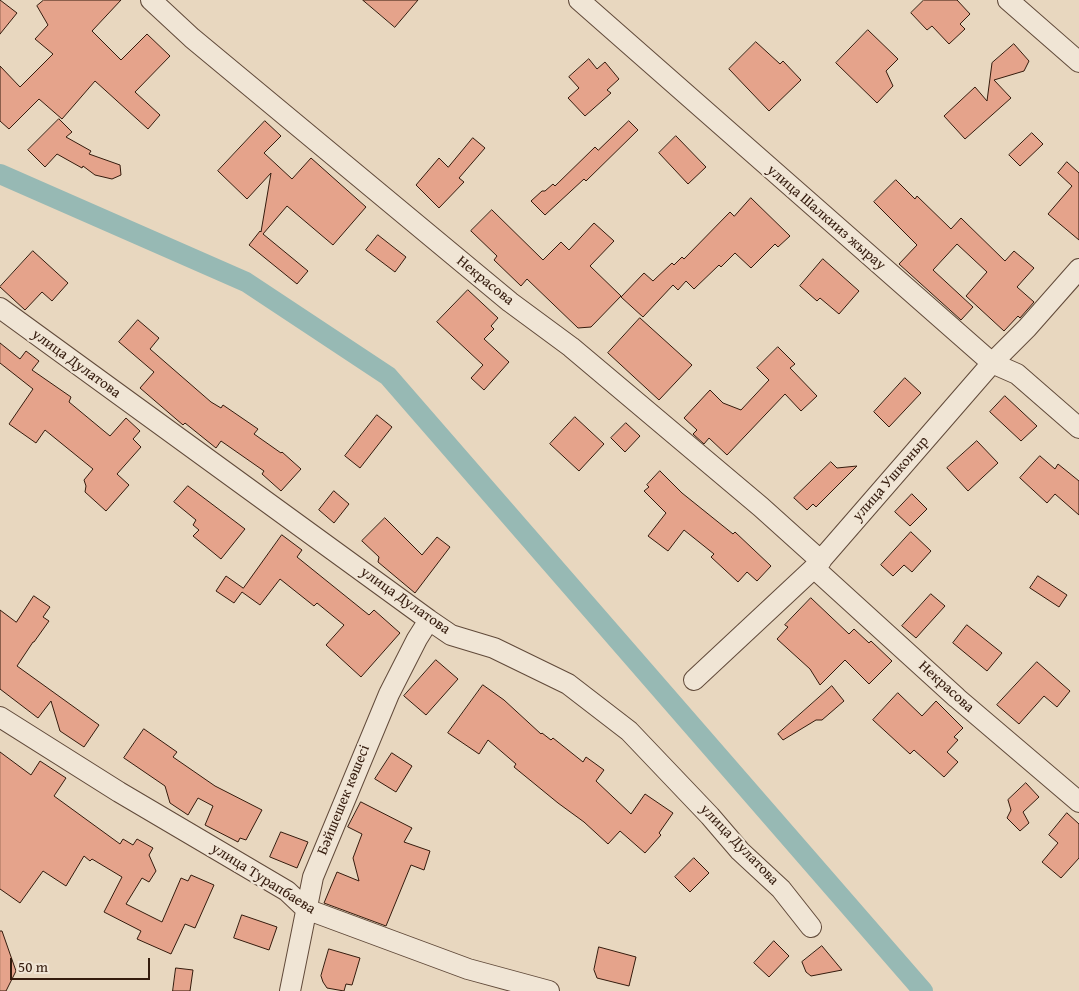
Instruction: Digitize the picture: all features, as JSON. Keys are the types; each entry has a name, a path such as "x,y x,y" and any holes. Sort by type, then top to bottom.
{"street":[{"name":"Некрасова","path":"150,0 192,38 495,289 586,360 761,507 957,698 1079,802"},
{"name":"улица Шалкииз жырау","path":"579,0 992,363 1016,374 1079,428"},
{"path":"1008,0 1079,62"},
{"name":"улица Ушконыр","path":"694,680 818,564 992,363 1027,328 1079,269"},
{"name":"улица Дулатова","path":"0,308 451,635 494,648 568,684 629,730 740,851 781,889 811,927"},
{"name":"Бәйшешек көшесі","path":"290,991 313,877 381,712 417,639 429,620"},
{"name":"улица Турапбаева","path":"0,717 119,792 287,891 306,909 468,969 549,991"}],"building":[{"path":"0,0 17,13 0,34"},
{"path":"44,0 121,0 92,31 121,60 147,34 170,56 135,92 160,115 148,129 95,81 62,119 39,99 9,129 0,121 0,66 20,87 53,54 35,39 48,25 37,6"},
{"path":"363,0 418,0 395,27"},
{"path":"924,0 957,0 970,14 960,24 965,29 949,44 932,26 927,30 911,13"},
{"path":"868,30 898,59 886,71 893,86 877,103 836,63"},
{"path":"756,42 780,64 783,61 801,80 769,111 729,69"},
{"path":"1014,44 1029,61 1024,71 994,80 1011,98 965,139 944,116 975,87 987,101 992,63"},
{"path":"589,59 597,69 605,62 619,79 607,90 611,93 585,116 568,98 579,88 569,77"},
{"path":"59,119 72,132 66,137 91,151 89,154 120,165 121,175 112,179 95,175 83,166 82,168 57,154 45,167 28,150"},
{"path":"265,121 281,136 264,153 292,179 311,158 366,207 333,245 287,206 263,234 308,271 297,284 249,245 261,232 271,173 247,199 218,171"},
{"path":"629,121 638,130 586,181 584,179 545,215 531,201 553,184 555,186 595,147 598,150"},
{"path":"1032,133 1043,144 1020,166 1009,155"},
{"path":"676,136 706,167 688,184 659,153"},
{"path":"473,138 485,148 459,178 464,182 439,208 416,185 439,158 448,167"},
{"path":"1067,162 1079,173 1079,240 1048,214 1072,186 1058,173"},
{"path":"896,180 915,199 917,196 951,229 961,218 1005,261 1014,251 1034,268 1017,287 1034,302 1020,318 1018,316 1004,331 966,296 987,272 957,244 933,270 973,307 961,320 899,264 917,245 874,202"},
{"path":"751,198 790,236 778,247 775,244 751,268 735,253 721,267 719,265 694,289 686,281 678,290 673,285 643,317 621,297 644,273 653,281 672,263 674,265 682,257 684,259 730,212 734,216"},
{"path":"492,210 543,260 561,242 569,250 594,223 614,241 590,266 621,296 591,327 578,328 527,279 521,286 494,260 497,256 471,231"},
{"path":"378,235 406,257 395,272 366,250"},
{"path":"33,251 68,283 52,301 42,292 25,310 0,287"},
{"path":"823,259 859,291 839,314 820,298 817,301 800,286"},
{"path":"468,290 498,318 491,326 494,329 484,339 509,362 484,390 471,378 483,365 437,322"},
{"path":"640,318 692,365 659,400 608,353"},
{"path":"138,320 159,338 150,349 211,402 221,408 223,405 258,429 254,434 282,452 301,469 281,491 262,474 264,471 221,441 216,448 185,423 183,425 140,388 154,372 119,342"},
{"path":"0,343 20,359 26,351 39,361 32,370 71,397 69,402 110,436 126,418 140,431 133,439 141,447 117,474 129,485 106,511 85,492 84,480 93,469 45,430 36,443 9,424 33,389 0,363"},
{"path":"778,347 795,364 790,368 817,396 801,411 785,394 727,455 709,438 704,444 693,434 697,430 684,418 710,390 723,403 741,410 769,380 757,368"},
{"path":"905,378 921,393 889,427 874,412"},
{"path":"1005,396 1037,426 1021,441 990,412"},
{"path":"377,415 392,427 360,468 345,456"},
{"path":"575,417 604,444 579,471 550,444"},
{"path":"626,423 640,436 625,452 611,438"},
{"path":"977,441 998,463 968,491 947,468"},
{"path":"1040,456 1055,469 1058,464 1079,481 1079,515 1055,494 1047,503 1020,478"},
{"path":"831,462 837,468 857,466 816,507 813,504 807,510 794,498"},
{"path":"660,471 682,493 733,534 735,532 771,566 757,581 747,572 738,582 711,557 714,554 684,530 668,551 648,536 666,513 644,491"},
{"path":"188,486 245,529 221,559 193,536 199,530 193,525 196,520 174,502"},
{"path":"334,491 349,504 334,523 319,510"},
{"path":"912,494 927,509 910,526 895,512"},
{"path":"385,518 422,555 437,537 450,547 415,593 378,562 379,557 362,541"},
{"path":"911,532 931,551 912,572 904,565 893,576 881,565"},
{"path":"282,535 302,550 297,557 369,615 374,610 400,633 361,677 326,645 344,625 317,603 314,606 280,579 260,605 242,592 234,603 216,591 226,576 243,588"},
{"path":"1038,576 1067,595 1059,607 1030,588"},
{"path":"931,594 945,606 916,638 902,626"},
{"path":"34,596 50,607 43,617 49,621 17,666 99,725 84,747 60,731 51,701 38,718 0,689 0,610 16,622"},
{"path":"811,598 849,634 854,629 869,643 871,641 892,661 869,684 845,660 820,685 810,669 777,639 788,627 785,625"},
{"path":"967,625 1002,653 987,671 953,643"},
{"path":"436,660 458,679 426,715 404,696"},
{"path":"1037,662 1070,691 1057,707 1044,696 1019,724 997,705"},
{"path":"483,685 504,700 541,734 551,740 553,738 583,762 586,757 604,770 596,781 631,814 645,794 673,813 659,833 661,835 645,853 620,831 608,844 584,822 514,767 516,764 488,740 479,754 448,733"},
{"path":"832,686 844,701 822,720 816,720 783,740 778,734"},
{"path":"898,693 922,716 936,701 963,728 954,737 958,740 947,752 958,762 944,777 914,750 910,754 873,720"},
{"path":"144,729 177,752 173,757 215,786 262,810 246,840 240,838 238,842 205,825 213,806 198,798 188,815 170,803 165,786 124,758"},
{"path":"0,752 31,775 40,761 66,778 54,796 120,844 123,839 133,845 137,839 153,848 149,855 156,871 149,882 142,878 126,904 162,922 181,878 188,881 191,875 214,885 195,928 185,924 171,954 137,939 141,931 104,912 122,877 92,859 90,861 84,856 66,886 43,871 20,903 0,889"},
{"path":"392,753 412,766 396,792 375,779"},
{"path":"1026,783 1039,797 1023,812 1029,823 1020,831 1007,818 1011,810 1008,800"},
{"path":"361,802 412,828 404,842 430,851 424,870 411,865 386,926 324,903 337,872 359,881 353,858 362,834 348,827"},
{"path":"1067,813 1079,824 1079,858 1061,878 1042,862 1058,843 1049,835"},
{"path":"281,832 308,842 297,868 270,857"},
{"path":"694,858 709,873 690,892 675,877"},
{"path":"242,915 277,927 269,950 234,938"},
{"path":"0,931 2,931 16,971 6,991 0,991"},
{"path":"774,941 789,956 769,977 754,963"},
{"path":"822,946 842,970 811,976 806,972 802,962"},
{"path":"599,947 636,957 629,986 597,978 594,970"},
{"path":"329,949 360,958 352,985 346,984 344,991 327,988 323,982 321,976"},
{"path":"176,968 193,970 190,991 173,991"}],"waterway":[{"path":"0,174 246,282 388,376 923,991"}]}
